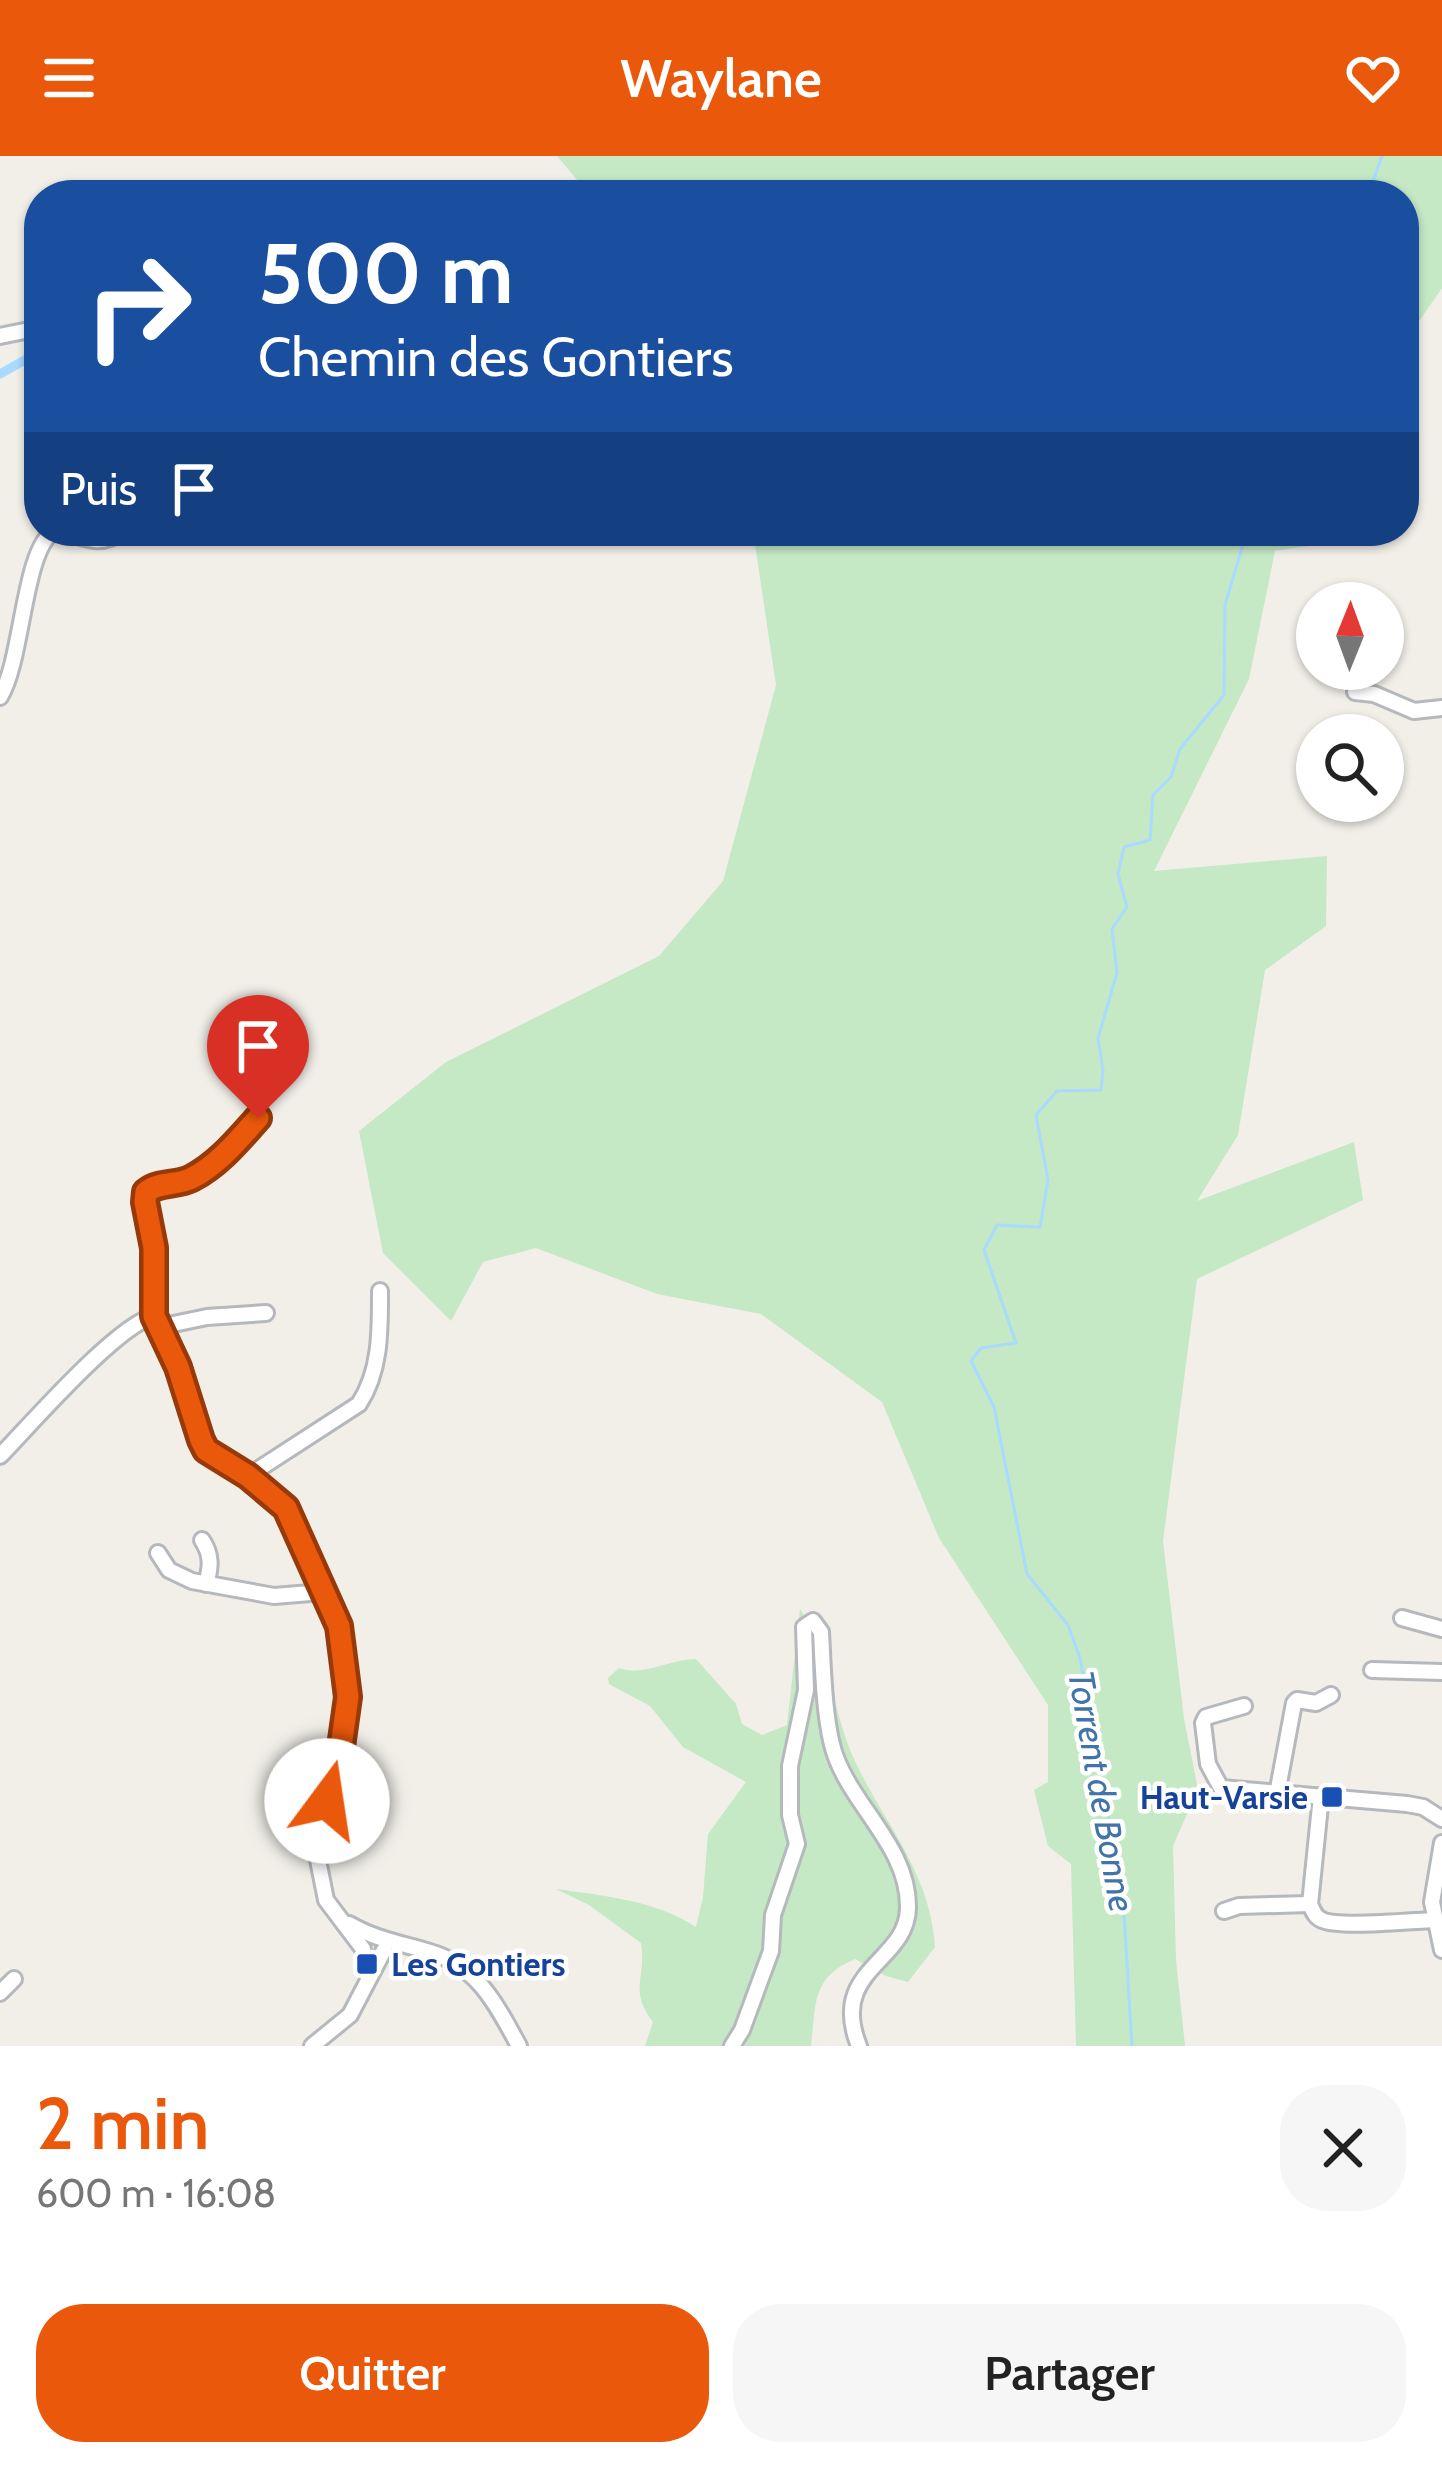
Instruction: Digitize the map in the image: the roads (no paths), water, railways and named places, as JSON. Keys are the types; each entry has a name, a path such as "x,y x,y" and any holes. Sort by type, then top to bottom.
{"street":[{"path":"0,697 11,672 41,546"},
{"path":"1355,692 1373,694 1414,711 1442,708"},
{"path":"258,1118 228,1151 191,1179 155,1185 146,1192 157,1321 206,1450 248,1476 286,1508 344,1641 348,1697 317,1855 326,1900 373,1950 409,1947 435,1953 466,1969 498,2004 519,2046"},
{"path":"248,1476 359,1404 368,1390 380,1345 380,1291"},
{"path":"0,1456 141,1319 266,1313"},
{"path":"202,1540 211,1566 206,1584"},
{"path":"158,1553 169,1570 206,1584 274,1596 323,1592"},
{"path":"1402,1618 1442,1629"},
{"path":"732,2046 771,1951 773,1916 796,1844 790,1815 790,1766 806,1690 804,1627 813,1622 821,1632 833,1751 890,1848 907,1894 901,1934 855,1991 853,2019 859,2046"},
{"path":"1372,1670 1442,1672"},
{"path":"1277,1794 1294,1703 1316,1702 1331,1695"},
{"path":"1244,1706 1206,1717 1203,1723 1214,1779 1221,1788 1407,1804 1442,1819"},
{"path":"1321,1796 1310,1904 1322,1920 1433,1920"},
{"path":"1442,1843 1433,1920 1442,1949"},
{"path":"1224,1911 1239,1906 1310,1904"},
{"path":"312,2046 350,2015 366,1984 373,1950"},
{"path":"0,1993 14,1979"}],"waterway":[{"name":"Torrent de Bonne","path":"1373,180 1382,156"},
{"path":"0,374 24,360"},
{"name":"Torrent de Bonne","path":"1132,2046 1123,1899 1080,1658 1068,1625 1027,1574 994,1407 971,1361 981,1348 1016,1343 984,1250 997,1225 1040,1227 1048,1180 1036,1115 1057,1091 1101,1090 1098,1038 1117,973 1112,929 1127,907 1118,874 1124,847 1150,840 1153,795 1171,777 1180,749 1224,695 1225,605 1243,546"}],"place":[{"name":"Haut-Varsie","path":"1332,1797"},
{"name":"Les Gontiers","path":"367,1964"}]}
